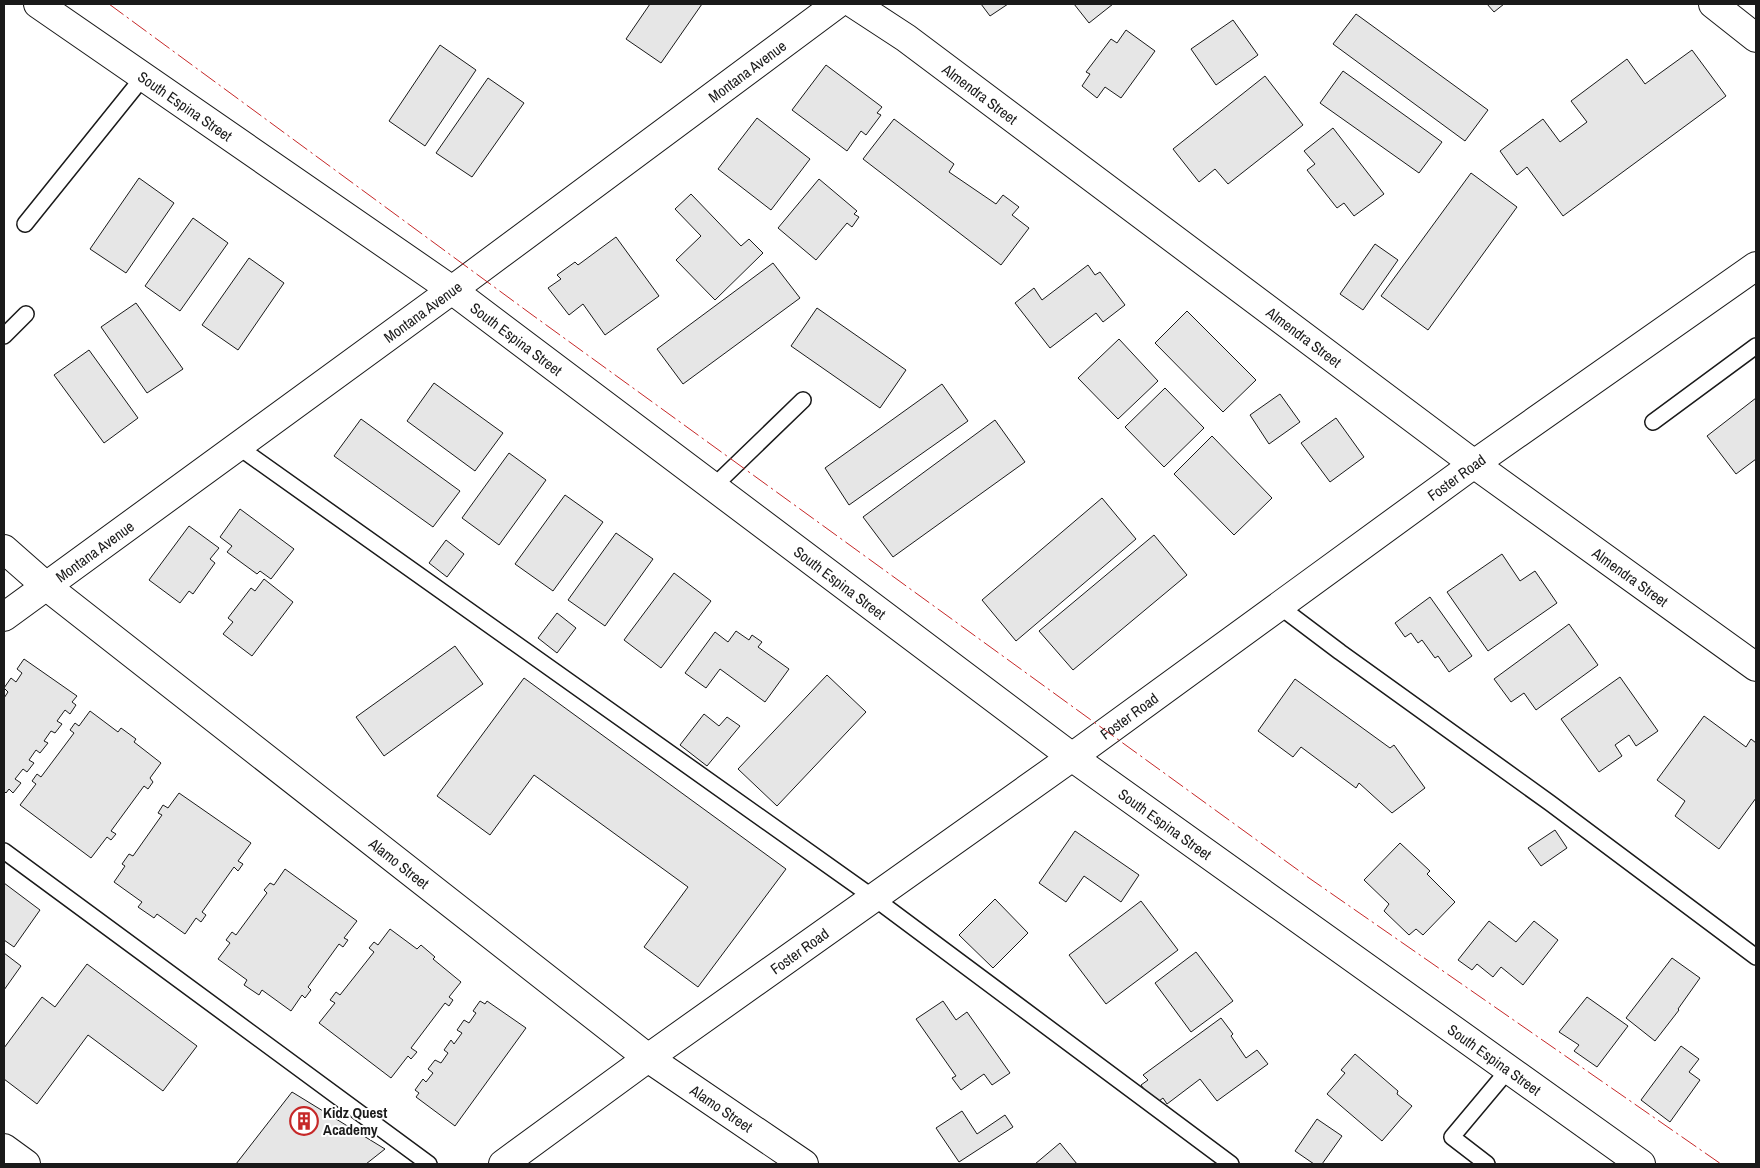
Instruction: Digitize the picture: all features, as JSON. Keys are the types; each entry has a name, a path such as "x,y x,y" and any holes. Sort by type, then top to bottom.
{"street":[{"name":"South Espina Street","path":"38,4 452,290 1072,757 1641,1164"},
{"name":"Montana Avenue","path":"4,617 452,290 837,4"},
{"name":"Almendra Street","path":"854,4 906,38 1474,464 1756,667"},
{"path":"1713,4 1756,38"},
{"name":"Foster Road","path":"503,1164 648,1058 1072,757 1474,464 1756,266"},
{"name":"Alamo Street","path":"4,549 46,586 648,1058 804,1164"},
{"path":"4,1148 26,1164"}],"lane":[{"path":"26,224 144,76"},
{"path":"4,336 26,314"},
{"path":"1654,422 1756,346"},
{"path":"713,487 803,400"},
{"path":"237,446 874,898 1231,1164"},
{"path":"1279,606 1550,803 1756,957"},
{"path":"4,851 429,1164"},
{"path":"1487,1164 1452,1137 1509,1069"}],"building":[{"path":"650,4 702,4 661,63 626,39"},
{"path":"981,4 1008,4 990,16"},
{"path":"1074,4 1113,4 1089,23"},
{"path":"1487,4 1504,4 1494,12"},
{"path":"1356,14 1488,110 1465,141 1333,44"},
{"path":"1233,20 1258,55 1216,85 1191,49"},
{"path":"1126,30 1155,51 1121,98 1105,87 1097,98 1082,86 1090,74 1086,72 1111,39 1117,43"},
{"path":"440,45 476,70 425,146 389,121"},
{"path":"1692,50 1726,96 1563,216 1527,167 1517,175 1500,151 1543,119 1560,142 1587,122 1571,101 1627,59 1645,84"},
{"path":"826,65 882,107 877,113 881,115 866,135 861,131 847,151 792,110"},
{"path":"1343,71 1442,142 1419,173 1320,103"},
{"path":"1265,76 1303,125 1228,184 1215,169 1199,182 1173,149"},
{"path":"488,78 524,103 472,177 436,153"},
{"path":"757,118 810,159 771,210 718,169"},
{"path":"894,119 954,164 949,172 996,204 1003,195 1019,207 1012,215 1029,228 1001,265 863,159"},
{"path":"1333,128 1384,194 1354,216 1344,203 1337,208 1307,170 1315,164 1304,151"},
{"path":"1471,173 1517,207 1428,330 1381,296"},
{"path":"139,178 174,203 126,273 90,249"},
{"path":"819,179 857,211 854,214 859,217 852,227 847,223 816,260 778,228"},
{"path":"691,194 741,246 749,239 763,253 715,300 676,260 701,236 675,209"},
{"path":"193,218 228,243 180,311 145,286"},
{"path":"616,237 659,296 605,335 583,304 569,315 548,288 561,279 557,275 575,262 578,265"},
{"path":"1375,244 1398,260 1363,310 1340,294"},
{"path":"249,258 284,283 238,350 202,325"},
{"path":"773,263 800,298 683,384 657,349"},
{"path":"1088,265 1095,275 1100,272 1125,305 1103,322 1096,313 1050,348 1015,303 1034,288 1042,300"},
{"path":"136,303 183,369 147,393 101,327"},
{"path":"817,308 906,370 880,408 791,346"},
{"path":"1187,311 1256,380 1223,412 1155,343"},
{"path":"1119,339 1158,381 1118,419 1078,378"},
{"path":"89,350 138,418 104,443 54,375"},
{"path":"434,383 503,433 475,471 407,421"},
{"path":"942,384 968,421 849,505 825,468"},
{"path":"1165,388 1204,428 1164,467 1125,427"},
{"path":"1280,394 1300,422 1269,444 1250,415"},
{"path":"1756,398 1756,459 1736,474 1707,436"},
{"path":"1336,418 1364,457 1330,482 1301,443"},
{"path":"361,419 460,491 433,527 334,456"},
{"path":"995,420 1025,462 893,557 863,517"},
{"path":"1212,436 1272,498 1234,535 1174,474"},
{"path":"509,453 546,480 499,545 462,518"},
{"path":"565,495 603,522 553,591 515,564"},
{"path":"1102,498 1136,539 1016,641 982,600"},
{"path":"240,509 294,549 271,579 260,571 257,574 227,552 232,546 220,537"},
{"path":"189,526 219,548 210,559 215,563 193,594 189,591 180,603 149,580"},
{"path":"616,533 653,559 605,626 568,600"},
{"path":"1154,535 1187,575 1073,670 1039,631"},
{"path":"446,540 464,554 447,577 429,563"},
{"path":"1502,554 1520,581 1535,571 1557,603 1488,651 1447,592"},
{"path":"674,573 711,601 661,668 624,640"},
{"path":"264,579 293,602 252,656 223,634 233,622 228,618 251,588 255,591"},
{"path":"1430,597 1472,656 1449,672 1438,656 1435,658 1422,640 1418,643 1411,633 1405,637 1395,623"},
{"path":"557,613 576,628 557,653 538,638"},
{"path":"1569,624 1598,665 1536,710 1524,693 1511,702 1494,679"},
{"path":"736,631 749,640 752,635 762,642 758,647 789,669 765,702 720,669 706,688 685,673 715,632 728,642"},
{"path":"455,646 483,684 384,756 356,717"},
{"path":"24,659 77,696 72,702 76,705 70,714 65,710 57,721 62,724 55,733 51,731 44,741 48,743 40,753 36,750 29,760 34,763 27,772 23,769 15,779 21,783 13,793 9,789 6,793 4,791 4,698 8,692 4,688 11,678 16,682 22,673 17,669"},
{"path":"827,675 866,712 777,806 738,769"},
{"path":"1620,677 1658,731 1636,746 1629,735 1615,745 1622,756 1599,772 1561,719"},
{"path":"524,678 786,869 698,987 644,947 688,887 534,775 490,835 437,796"},
{"path":"1295,679 1390,748 1394,745 1425,788 1392,813 1359,783 1356,788 1301,747 1293,757 1258,731"},
{"path":"90,711 118,732 121,728 136,739 134,742 161,763 150,778 153,782 148,789 144,786 111,831 116,834 111,840 107,837 91,858 20,805 36,784 32,781 37,774 41,777 74,733 70,730 75,723 79,726"},
{"path":"704,714 719,726 727,717 740,726 707,766 680,745"},
{"path":"1704,716 1746,747 1751,739 1756,743 1756,798 1719,849 1675,816 1685,801 1657,780"},
{"path":"179,793 251,843 238,861 243,864 238,871 234,867 202,912 206,915 201,922 196,918 185,934 157,914 154,918 138,907 142,902 114,882 125,866 122,864 129,854 133,856 162,815 158,813 163,805 168,808"},
{"path":"1555,830 1567,848 1541,866 1528,848"},
{"path":"1075,831 1139,875 1121,902 1084,876 1066,902 1039,883"},
{"path":"1400,843 1430,871 1427,874 1455,902 1423,935 1416,929 1409,935 1384,911 1389,904 1364,880"},
{"path":"285,869 357,921 344,938 348,940 343,947 339,944 308,987 311,990 305,998 302,995 291,1011 262,990 259,995 244,985 247,980 218,959 230,943 226,940 232,932 236,935 267,893 264,890 270,883 274,885"},
{"path":"4,883 40,910 14,947 4,940"},
{"path":"995,899 1028,933 993,968 959,935"},
{"path":"1141,901 1178,950 1106,1004 1069,955"},
{"path":"1489,921 1516,942 1534,921 1558,940 1523,985 1501,967 1493,977 1477,964 1472,970 1458,960"},
{"path":"390,929 417,949 421,945 435,957 433,959 461,982 449,997 453,1000 449,1006 445,1003 411,1048 417,1052 411,1059 408,1056 391,1078 319,1023 335,1003 330,1000 336,992 340,995 374,952 369,948 374,942 378,945"},
{"path":"1196,952 1233,1001 1191,1032 1155,983"},
{"path":"4,953 21,966 4,990"},
{"path":"1672,958 1700,978 1679,1010 1655,1041 1626,1018"},
{"path":"87,964 197,1046 163,1091 88,1035 37,1104 4,1079 4,1048 42,997 55,1007"},
{"path":"1587,997 1628,1026 1597,1067 1574,1051 1579,1045 1559,1032"},
{"path":"480,1001 485,1004 487,1001 526,1028 455,1126 416,1097 419,1093 415,1090 423,1079 426,1082 433,1073 428,1069 435,1060 441,1063 448,1053 444,1050 451,1040 454,1044 462,1033 457,1030 464,1020 469,1023 476,1013 473,1011"},
{"path":"943,1001 956,1020 967,1012 1010,1073 992,1085 984,1074 961,1090 952,1078 956,1076 916,1019"},
{"path":"1221,1018 1233,1034 1231,1036 1246,1058 1257,1050 1268,1064 1217,1101 1200,1079 1167,1104 1163,1098 1155,1104 1141,1085 1148,1080 1143,1075"},
{"path":"1681,1046 1699,1059 1689,1072 1700,1080 1670,1122 1641,1100"},
{"path":"1355,1054 1398,1091 1397,1094 1412,1106 1382,1141 1327,1094 1345,1073 1341,1070"},
{"name":"Kidz Quest Academy","path":"292,1092 385,1149 366,1164 236,1164"},
{"path":"962,1111 977,1134 1005,1115 1013,1127 959,1162 936,1128"},
{"path":"1317,1119 1342,1136 1322,1164 1314,1164 1295,1151"},
{"path":"1060,1143 1077,1164 1035,1164"}],"power":[{"path":"109,4 531,314 1309,878 1721,1164"}],"place":[{"name":"Kidz Quest Academy","path":"304,1121"}]}
